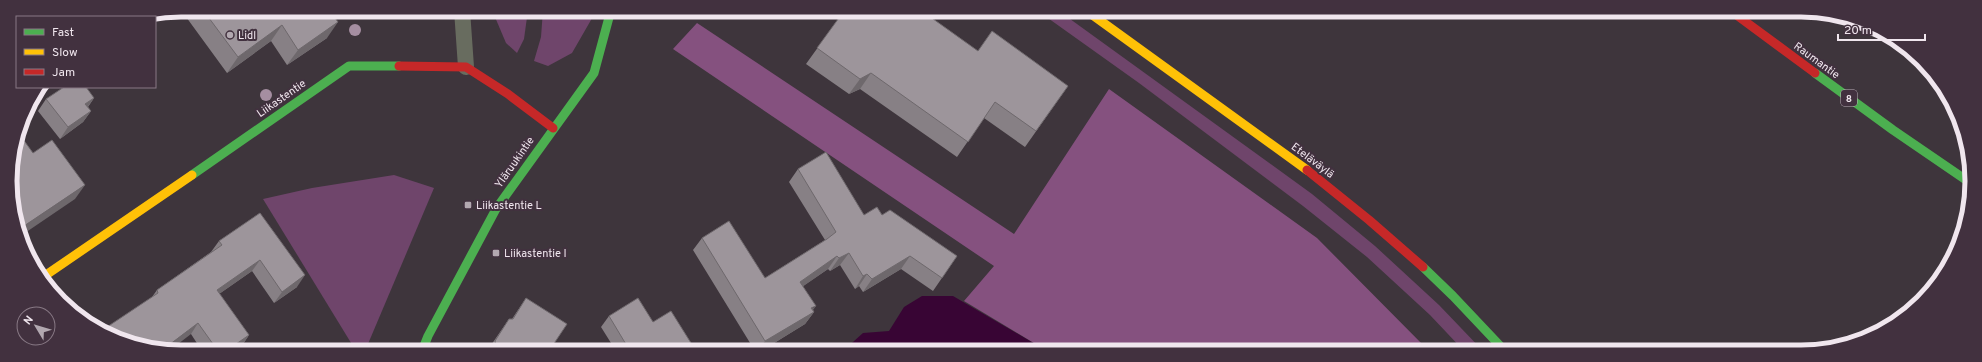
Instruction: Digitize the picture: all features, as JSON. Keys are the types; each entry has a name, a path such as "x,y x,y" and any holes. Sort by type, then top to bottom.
{"main road":[{"name":"Yläruukintie","path":"424,345 496,209 594,73 609,17"},
{"name":"Eteläväylä","path":"1095,17 1218,104 1324,183 1402,247 1472,314 1500,345"},
{"name":"Raumantie","path":"1739,17 1893,130 1965,179"},
{"name":"Liikastentie","path":"47,274 349,66 466,67"},
{"path":"466,67 508,94 553,128"}],"lane":[{"path":"462,17 466,67"}],"shaded area":[{"path":"495,17 527,17 524,39 517,53 506,43"},
{"path":"542,17 592,17 572,53 548,66 534,61 541,37"},
{"path":"1046,17 1067,17 1312,194 1375,246 1439,305 1477,345 1458,345 1430,315 1367,257 1303,206 1139,83"},
{"path":"697,23 1014,234 1109,89 1317,238 1423,345 1037,345 964,301 994,266 673,49"},
{"path":"394,175 434,188 368,345 352,345 263,199 312,188"},
{"path":"922,296 953,296 1037,345 850,345 863,333 889,331 904,307"}],"building":[{"path":"208,17 334,17 338,22 298,50 282,25 238,57"},
{"path":"840,17 930,17 978,51 992,31 1068,86 1036,131 995,102 968,142 871,73 860,79 817,48"},
{"path":"62,88 87,88 94,98 85,104 91,111 68,127 46,99"},
{"path":"23,139 33,153 52,140 85,185 24,226 17,192 18,160"},
{"path":"826,152 864,215 877,207 882,215 890,210 957,256 942,278 910,256 872,279 867,274 863,276 849,253 839,258 837,256 800,282 816,306 811,308 814,312 765,341 702,238 729,221 765,278 827,239 836,232 798,169"},
{"path":"260,213 305,275 282,292 260,260 217,290 249,335 235,345 214,345 198,323 169,345 149,342 118,333 107,327 158,293 157,290 222,245 219,241"},
{"path":"526,298 567,324 553,345 495,345 495,341 509,319 513,319"},
{"path":"638,298 653,322 671,311 692,345 626,345 609,316"}],"traffic: fast":[{"path":"424,345 496,209 594,73 609,17"},
{"path":"192,175 349,66 399,66"},
{"path":"1815,73 1893,130 1965,179"},
{"path":"1423,267 1499,345"}],"traffic: slow":[{"path":"1095,17 1307,170"},
{"path":"47,274 192,175"}],"traffic: jam":[{"path":"1739,17 1815,73"},
{"path":"399,66 466,67 508,94 553,128"},
{"path":"1307,170 1369,220 1423,267"}],"place":[{"name":"Lidl","path":"230,35"},
{"name":"Liikastentie L","path":"468,205"},
{"name":"Liikastentie I","path":"496,253"}]}
